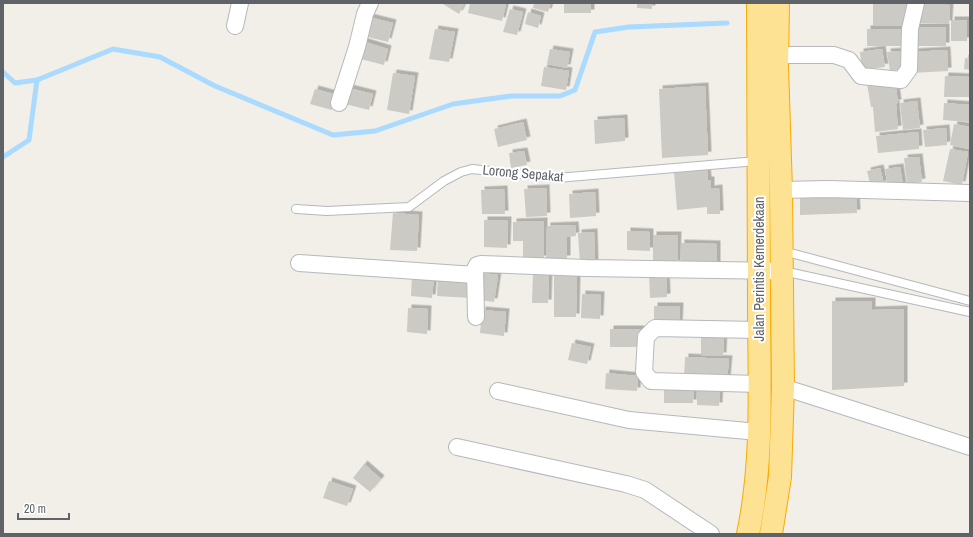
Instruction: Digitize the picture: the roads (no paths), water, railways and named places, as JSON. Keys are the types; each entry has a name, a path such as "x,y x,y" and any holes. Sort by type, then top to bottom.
{"highway":[{"name":"Jalan Perintis Kemerdekaan","path":"748,534 756,485 759,384 760,160 758,3"},
{"path":"771,534 780,477 784,387 778,3"}],"street":[{"path":"235,26 240,3"},
{"path":"339,103 357,47 365,14 370,3"},
{"path":"778,55 834,55 849,60 861,76 900,80 909,70 910,29 916,3"},
{"path":"781,190 828,189 970,193"},
{"path":"476,317 475,267 481,264 759,271 782,261"},
{"path":"299,263 475,275"},
{"path":"759,330 655,328 646,337 644,372 651,381 759,384"},
{"path":"784,387 970,447"},
{"path":"498,390 629,420 758,432"},
{"path":"457,447 626,484 645,490 711,534"}],"lane":[{"name":"Lorong Sepakat","path":"296,209 327,211 409,207 444,181 461,172 472,169 557,178 760,160"},
{"path":"782,261 970,301"},
{"path":"782,261 970,312"}],"waterway":[{"path":"3,157 29,140 37,80 113,49 160,57 215,86 333,135 375,131 453,104 511,96 560,96 575,90 595,32 629,27 727,23"},
{"path":"3,72 15,83 37,80"}]}
